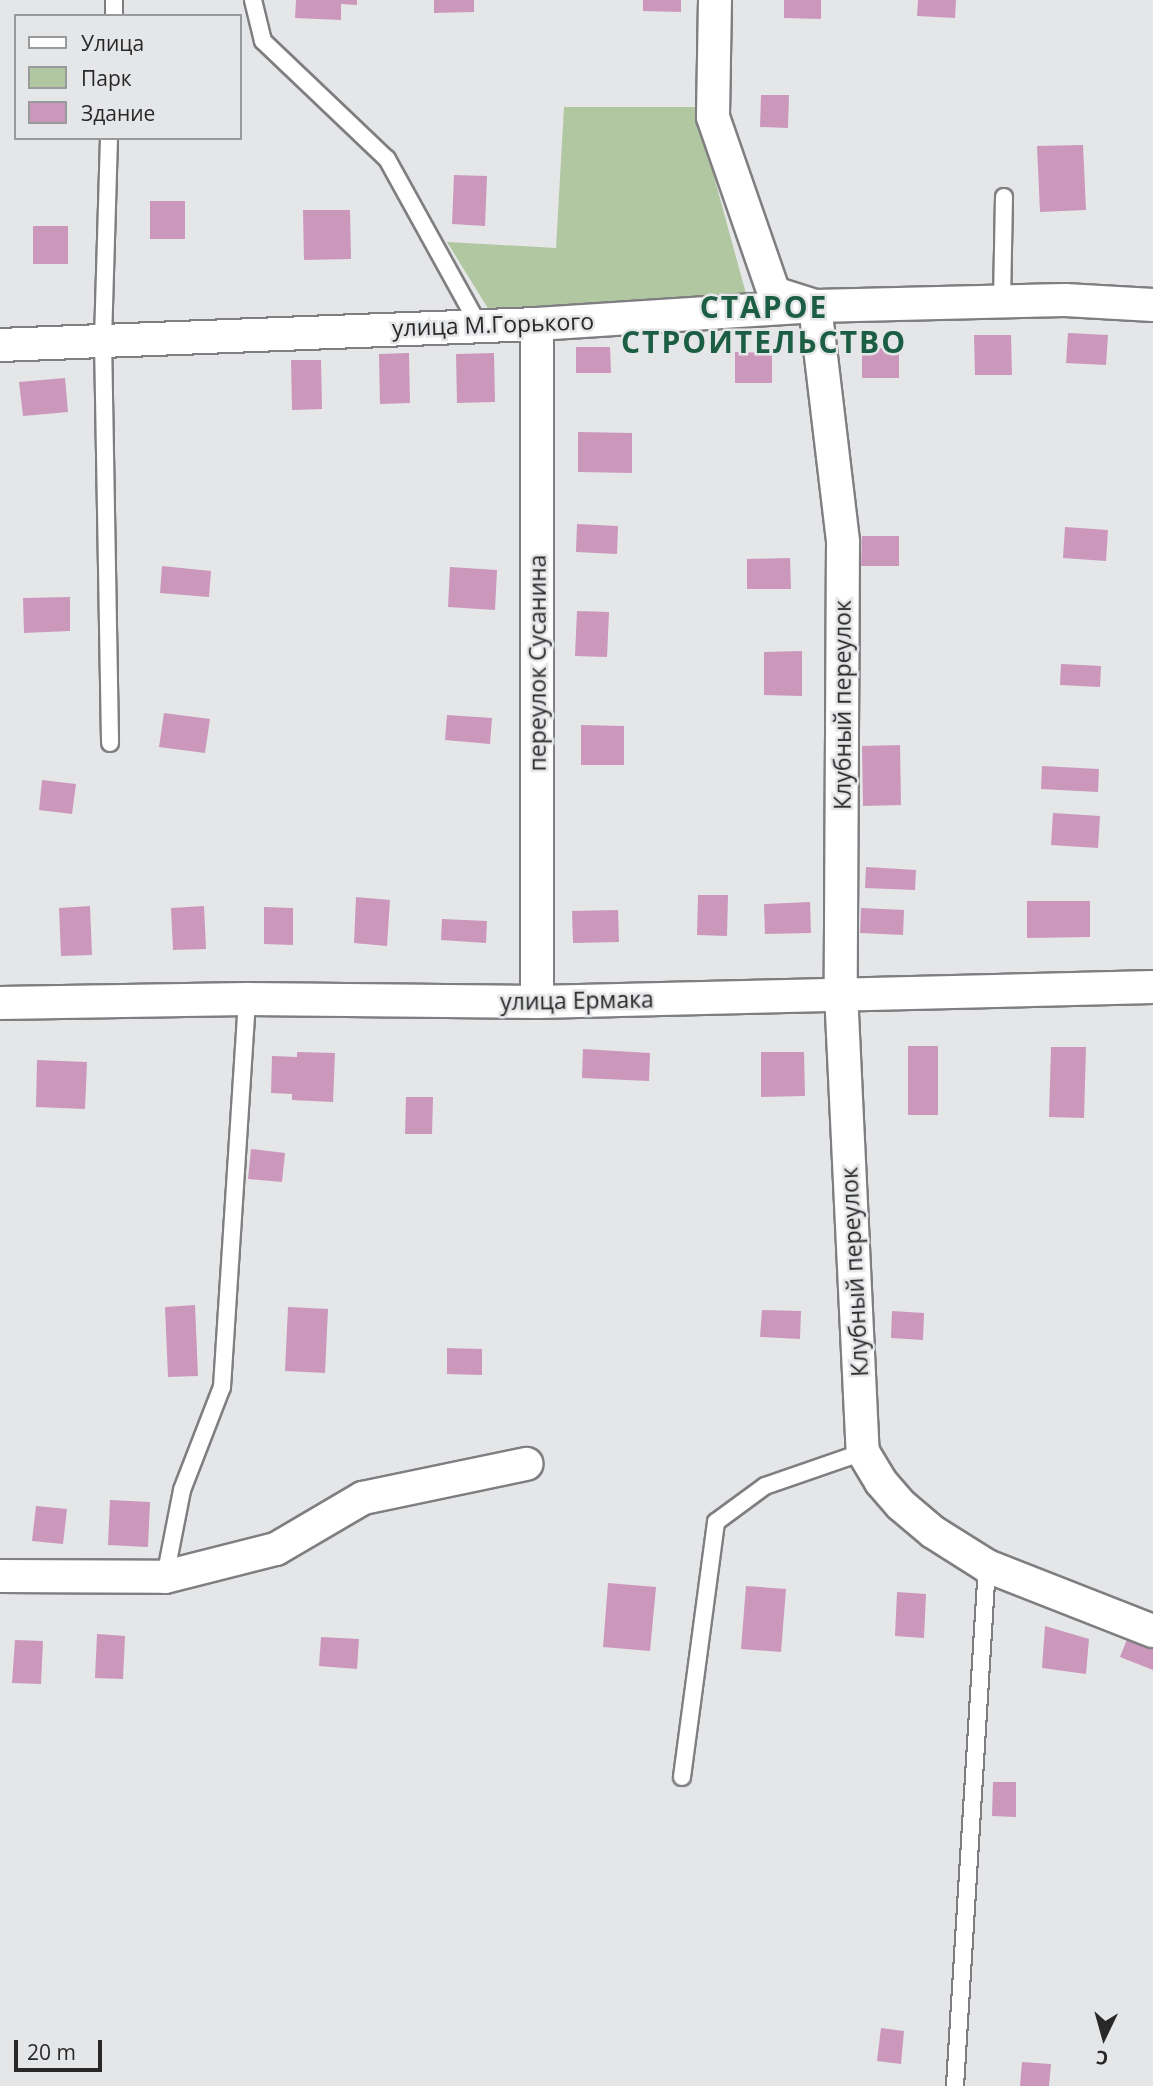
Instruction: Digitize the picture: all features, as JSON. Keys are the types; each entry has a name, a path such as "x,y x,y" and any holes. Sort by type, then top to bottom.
{"street":[{"path":"715,0 713,117 774,293 815,306"},
{"name":"улица М.Горького","path":"0,345 537,324 815,306 1065,300 1153,305"},
{"name":"Клубный переулок","path":"815,306 843,542 841,992 863,1452"},
{"name":"переулок Сусанина","path":"537,324 537,1002"},
{"name":"улица Ермака","path":"0,1003 247,999 537,1002 841,992 1153,987"},
{"path":"863,1452 881,1482 901,1505 933,1532 987,1566 1153,1631"},
{"path":"0,1576 165,1577 276,1549 363,1498 526,1464"}],"lane":[{"path":"253,0 263,41 387,159 479,326"},
{"path":"109,140 103,339 110,743"},
{"path":"1002,301 1004,197"},
{"path":"165,1577 182,1490 222,1387 247,999"},
{"path":"682,1777 716,1522 765,1486 863,1452"},
{"path":"956,2086 987,1566"}],"green space":[{"path":"564,107 695,107 748,301 529,319 489,310 447,242 556,248"}],"building":[{"path":"296,0 357,0 357,5 341,4 341,20 295,18"},
{"path":"434,0 474,0 474,12 434,13"},
{"path":"643,0 681,0 681,12 643,11"},
{"path":"784,0 821,0 821,19 784,18"},
{"path":"918,0 956,0 955,18 917,16"},
{"path":"761,95 789,95 788,128 760,127"},
{"path":"1083,145 1086,210 1040,212 1037,146"},
{"path":"454,175 487,176 485,226 452,224"},
{"path":"150,201 185,201 185,239 150,239"},
{"path":"303,210 350,210 351,259 304,260"},
{"path":"33,226 68,226 68,264 33,264"},
{"path":"1068,333 1108,335 1106,365 1066,363"},
{"path":"974,335 1011,335 1012,375 975,375"},
{"path":"576,347 610,347 611,373 576,373"},
{"path":"862,348 899,348 899,378 862,378"},
{"path":"735,352 772,353 772,383 735,383"},
{"path":"409,353 410,403 380,404 379,354"},
{"path":"494,353 495,402 457,403 456,354"},
{"path":"291,360 321,360 322,409 292,410"},
{"path":"65,378 68,412 23,416 19,382"},
{"path":"578,432 632,433 632,473 578,472"},
{"path":"577,524 618,526 617,554 576,552"},
{"path":"1065,527 1108,530 1106,561 1063,558"},
{"path":"862,536 899,536 899,566 861,566"},
{"path":"790,558 791,589 747,589 747,559"},
{"path":"162,566 211,571 209,597 160,593"},
{"path":"450,567 497,570 495,610 448,607"},
{"path":"70,597 70,631 24,633 23,598"},
{"path":"577,611 609,612 607,657 575,656"},
{"path":"802,651 802,696 764,695 764,652"},
{"path":"1061,664 1101,666 1100,687 1060,685"},
{"path":"164,713 210,719 205,753 159,747"},
{"path":"447,715 492,718 490,744 445,740"},
{"path":"581,725 624,726 624,765 581,765"},
{"path":"900,745 901,805 863,806 862,746"},
{"path":"1042,766 1099,769 1098,792 1041,789"},
{"path":"42,780 76,784 72,814 39,810"},
{"path":"1053,813 1100,816 1098,848 1051,845"},
{"path":"866,867 916,870 915,890 865,888"},
{"path":"698,895 728,895 727,936 697,935"},
{"path":"356,897 390,900 387,946 354,943"},
{"path":"1027,901 1090,901 1090,937 1027,938"},
{"path":"810,902 811,933 765,934 764,904"},
{"path":"90,906 92,955 61,956 59,908"},
{"path":"204,906 206,949 173,950 171,908"},
{"path":"264,907 293,908 293,945 264,944"},
{"path":"861,908 904,910 903,935 860,933"},
{"path":"618,910 619,942 573,943 572,911"},
{"path":"442,919 487,921 486,943 441,940"},
{"path":"908,1046 938,1046 938,1115 908,1115"},
{"path":"1051,1047 1086,1047 1084,1118 1049,1117"},
{"path":"583,1049 650,1053 649,1081 582,1078"},
{"path":"297,1052 335,1053 333,1102 292,1100 292,1094 271,1093 272,1056 297,1057"},
{"path":"761,1052 804,1052 805,1096 761,1097"},
{"path":"37,1060 87,1062 85,1109 36,1107"},
{"path":"406,1097 433,1097 432,1134 405,1134"},
{"path":"251,1149 285,1153 282,1182 248,1179"},
{"path":"195,1305 198,1376 168,1377 165,1307"},
{"path":"288,1307 328,1309 325,1373 285,1371"},
{"path":"762,1310 801,1311 800,1339 760,1337"},
{"path":"892,1311 924,1313 923,1340 891,1338"},
{"path":"447,1348 482,1349 482,1375 447,1374"},
{"path":"110,1500 150,1502 148,1547 108,1545"},
{"path":"36,1506 67,1509 63,1544 32,1541"},
{"path":"608,1583 656,1587 650,1651 603,1647"},
{"path":"746,1586 786,1589 781,1652 741,1649"},
{"path":"897,1592 926,1594 924,1638 895,1636"},
{"path":"1045,1626 1089,1639 1086,1674 1042,1668"},
{"path":"97,1634 125,1636 123,1679 95,1678"},
{"path":"321,1637 359,1639 357,1669 319,1666"},
{"path":"1128,1637 1153,1646 1153,1670 1120,1657"},
{"path":"15,1640 43,1641 41,1684 12,1683"},
{"path":"993,1782 1016,1782 1016,1817 992,1816"},
{"path":"881,2028 904,2031 901,2064 877,2061"},
{"path":"1022,2062 1051,2064 1049,2086 1020,2086"}],"district":[{"name":"СТАРОЕ СТРОИТЕЛЬСТВО","path":"764,324"}]}
